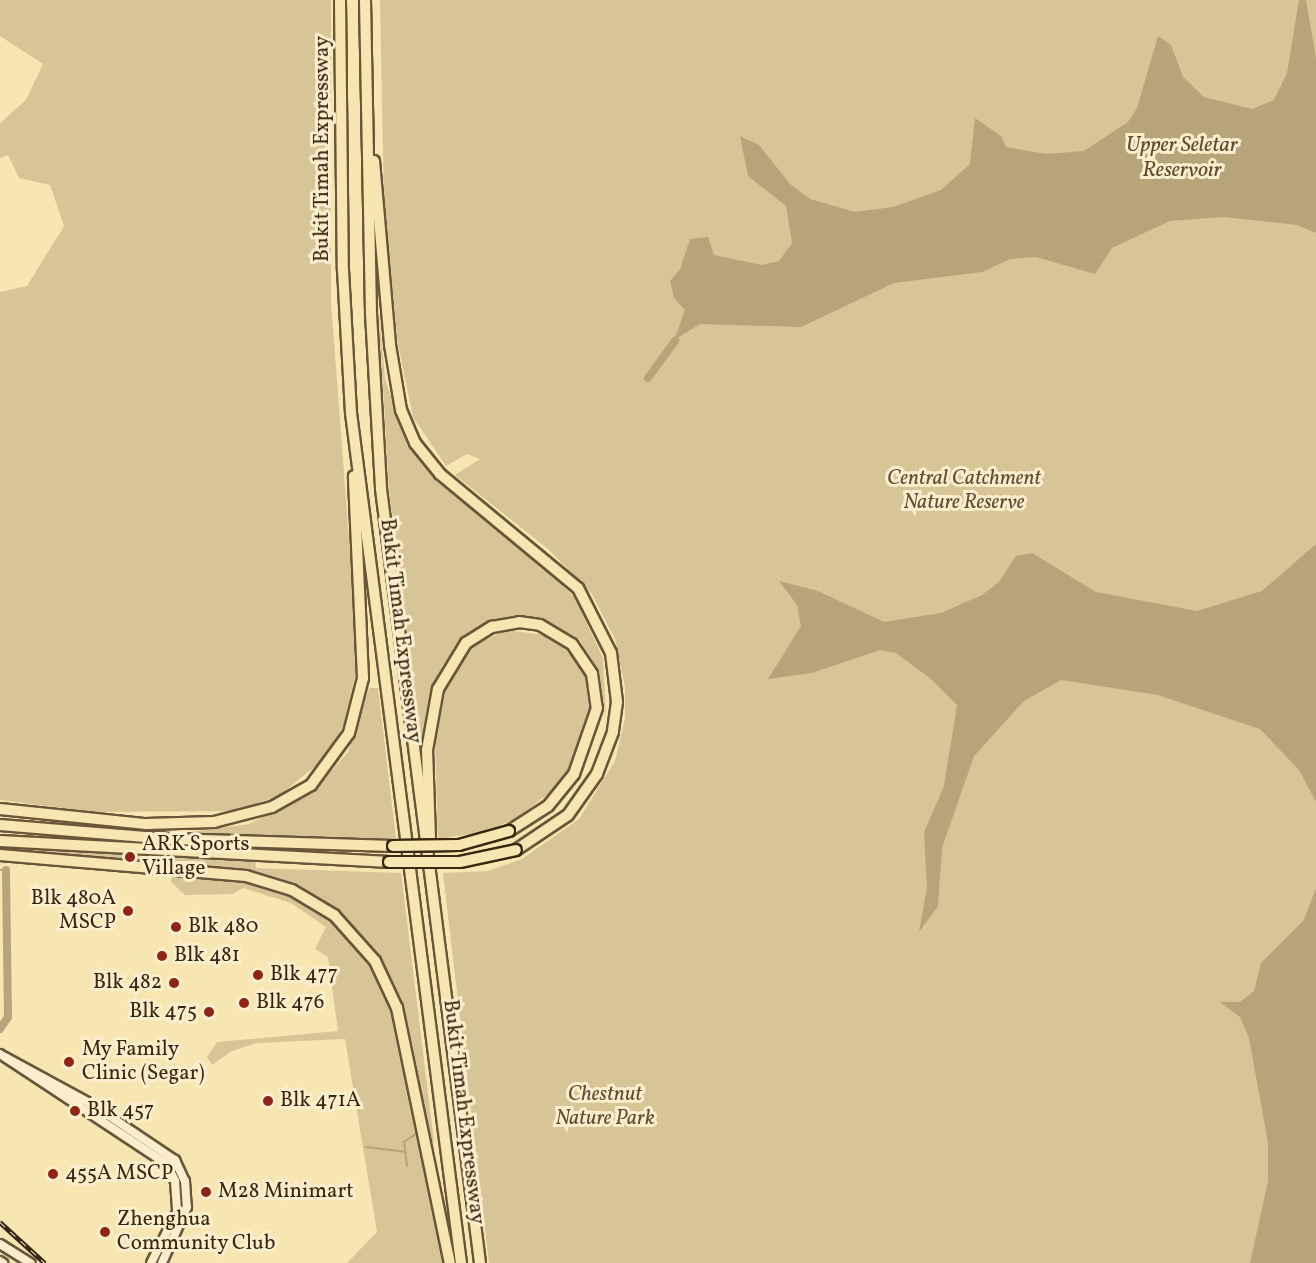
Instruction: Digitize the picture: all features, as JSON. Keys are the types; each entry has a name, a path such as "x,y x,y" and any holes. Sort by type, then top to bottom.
{"highway":[{"name":"Bukit Timah Expressway","path":"340,0 343,270 351,413 461,1263"},
{"name":"Bukit Timah Expressway","path":"365,0 373,379 381,489 480,1263"},
{"path":"0,841 438,863 516,850 568,814 597,774 616,712 611,653 578,588 440,474 416,443 401,410 390,345 375,166 369,147"},
{"path":"0,809 72,817 184,824 272,807 311,785 336,757 356,717 363,678 351,413"},
{"path":"1,825 172,839 424,847 459,845 509,831 548,806 574,774 597,708 592,674 572,644 540,625 519,622 492,627 466,643 438,689 427,750 430,866"},
{"path":"0,855 237,875 313,901 360,941 390,988 420,1113 450,1263"}],"main road":[{"path":"0,1244 31,1263"}],"street":[{"path":"3,1055 167,1164 178,1192 177,1212 151,1263"},
{"path":"3,1055 86,1101 175,1160 184,1181 187,1207 162,1263"}],"green space":[{"path":"0,0 331,0 331,301 358,661 345,722 324,759 280,795 237,811 94,812 0,800 0,292 27,286 64,226 50,185 19,178 8,155 0,158 0,123 26,100 43,64 0,36"},
{"name":"Central Catchment Nature Reserve","path":"380,0 1316,0 1316,1263 489,1263 443,873 488,871 522,859 579,819 615,761 625,718 625,687 615,639 592,594 548,549 455,475 480,459 467,454 446,466 413,417 398,344 384,202"},
{"path":"378,301 385,379 408,447 437,482 538,560 575,598 603,658 606,718 599,670 579,639 536,618 497,619 465,636 442,666 429,699 423,754 389,489"},
{"path":"506,630 552,636 585,670 590,708 580,751 556,788 516,818 488,831 438,839 435,735 444,691 470,648"},
{"path":"369,688 378,688 396,839 176,834 249,824 311,794 348,752"},
{"path":"5,836 255,852 256,868 401,873 434,1142 429,1143 380,964 330,906 296,887 256,875 5,862"},
{"path":"172,874 244,881 291,895 331,920 369,962 391,1004 444,1263 347,1263 377,1232 345,1039 257,1043 232,1051 212,1065 207,1057 217,1042 338,1031 328,957 315,949 326,927 291,903 243,888 232,894 185,895 171,882"}],"water":[{"name":"Upper Seletar Reservoir","path":"1299,0 1306,0 1316,58 1316,233 1297,225 1223,217 1170,221 1112,248 1095,274 1036,257 1010,259 982,272 894,283 801,327 700,324 674,340 685,310 674,298 670,281 680,269 690,239 708,237 714,255 762,265 779,261 792,243 786,206 748,176 740,136 759,145 790,184 810,199 855,212 893,207 941,190 970,164 975,118 1001,136 1006,147 1046,154 1084,151 1128,122 1137,108 1158,36 1171,45 1183,77 1204,97 1252,109 1274,100 1287,73"},
{"path":"1316,544 1316,802 1299,770 1260,729 1158,695 1061,680 1024,701 974,756 942,848 938,906 919,932 927,887 924,832 944,786 957,705 931,679 896,653 880,650 812,673 768,679 801,626 797,605 779,581 818,591 884,622 941,613 982,595 999,582 1016,556 1032,553 1096,592 1197,611 1262,591"},
{"path":"1316,888 1316,1263 1250,1263 1268,1181 1268,1143 1249,1038 1240,1017 1220,1002 1240,1002 1254,991 1261,963 1304,920"}],"waterway":[{"path":"648,378 675,341"},
{"path":"0,870 6,870"},
{"path":"0,1029 8,1017 6,870"},
{"path":"407,1166 404,1142 416,1134"},
{"path":"366,1147 405,1152"}],"railway":[{"path":"0,1222 45,1263"}],"place":[{"name":"ARK Sports Village","path":"130,857"},
{"name":"Blk 480A MSCP","path":"128,911"},
{"name":"Blk 480","path":"176,927"},
{"name":"Blk 481","path":"162,956"},
{"name":"Blk 477","path":"258,975"},
{"name":"Blk 482","path":"174,983"},
{"name":"Blk 476","path":"244,1003"},
{"name":"Blk 475","path":"209,1012"},
{"name":"My Family Clinic (Segar)","path":"69,1062"},
{"name":"Blk 471A","path":"268,1101"},
{"name":"Blk 457","path":"75,1111"},
{"name":"455A MSCP","path":"53,1174"},
{"name":"M28 Minimart","path":"206,1192"},
{"name":"Zhenghua Community Club","path":"105,1232"}],"park label":[{"name":"Chestnut Nature Park","path":"605,1107"}]}
